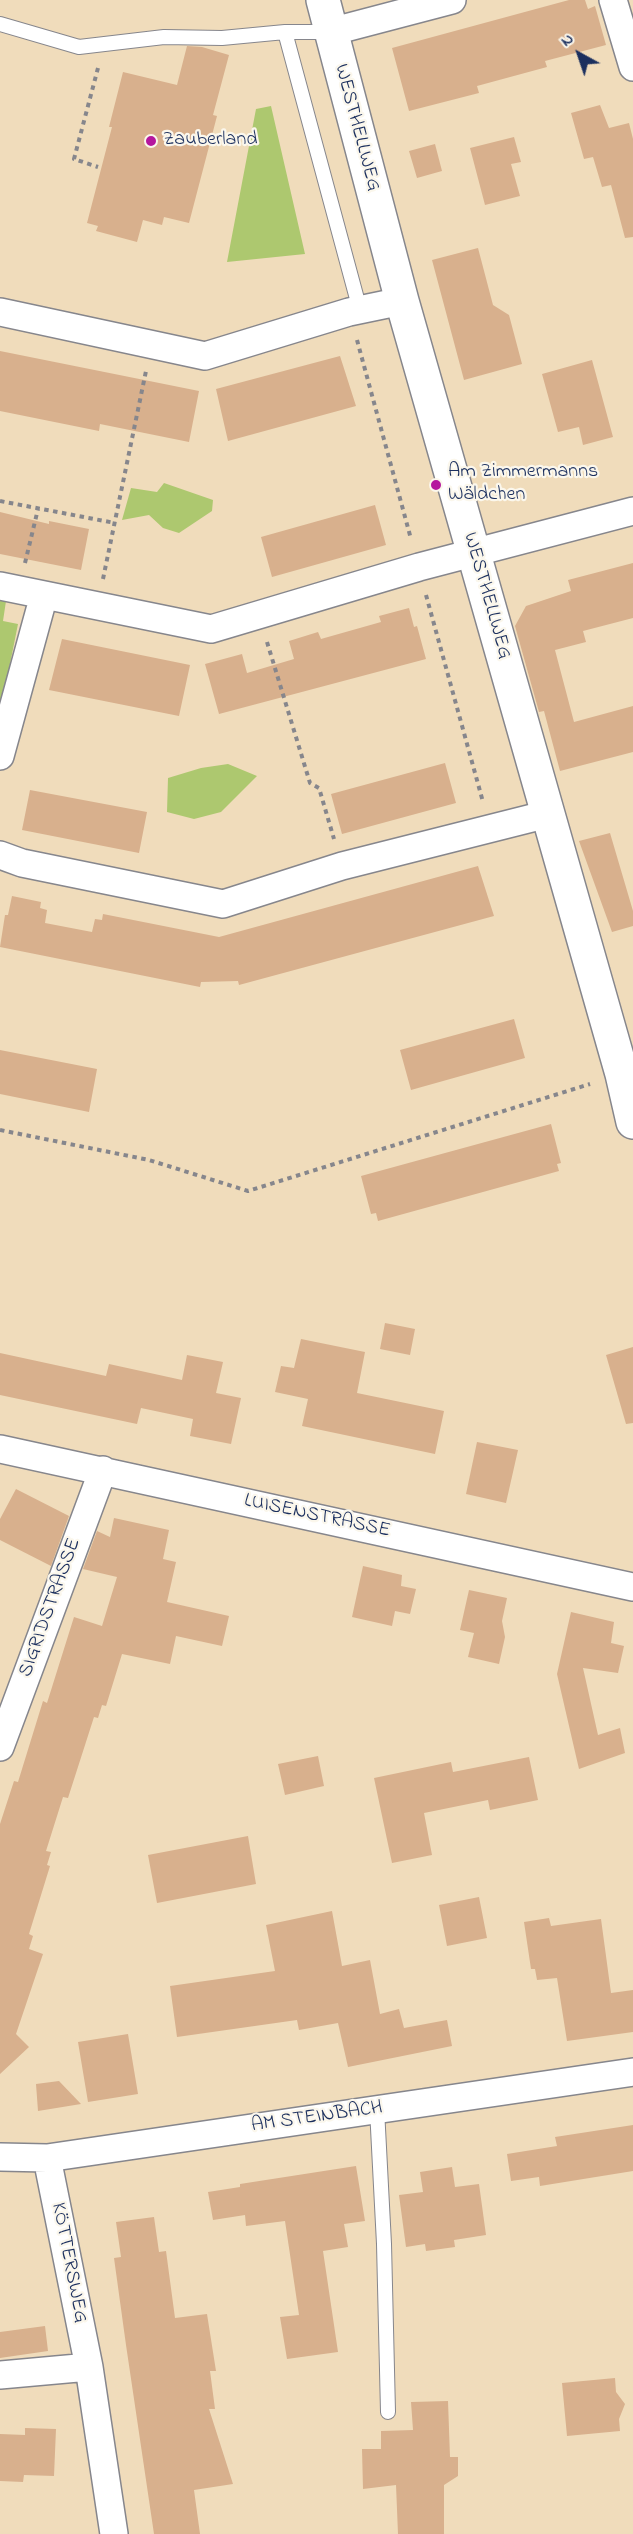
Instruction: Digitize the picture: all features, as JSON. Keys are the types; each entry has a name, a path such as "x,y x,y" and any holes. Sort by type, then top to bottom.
{"street":[{"name":"WESTHELLWEG","path":"323,0 402,301 622,1074 633,1122"},
{"path":"330,32 452,0"},
{"path":"613,0 633,67"},
{"path":"0,312 205,356 360,310 402,301"},
{"path":"0,756 21,591 211,629 418,567 633,511"},
{"path":"0,855 22,863 223,904 342,866 548,814"},
{"name":"LUISENSTRASSE","path":"0,1449 633,1587"},
{"name":"SIGRIDSTRASSE","path":"0,1747 103,1470"},
{"name":"AM STEINBACH","path":"0,2157 47,2158 633,2072"},
{"name":"KÖTTERSWEG","path":"47,2158 89,2367 114,2534"},
{"path":"0,2375 89,2367"}],"lane":[{"path":"0,24 79,47 165,37 222,38 285,32 330,32"},
{"path":"285,32 360,310"},
{"path":"377,2109 384,2244 388,2412"}],"path":[{"path":"99,166 74,159 105,44"},
{"path":"98,606 152,344"},
{"path":"0,501 115,523"},
{"path":"21,591 38,509"},
{"path":"259,615 310,783 319,788 342,866"},
{"path":"0,1130 149,1160 248,1191 622,1074"}],"green space":[{"path":"271,106 305,254 227,262 256,109"},
{"path":"164,483 213,500 212,511 179,533 163,528 149,515 122,520 131,488 157,492"},
{"path":"0,600 6,601 3,621 18,624 0,714"},
{"path":"228,764 257,776 221,812 194,819 167,812 168,778 201,768"}],"building":[{"path":"569,0 585,0 588,9 595,6 606,45 545,61 547,67 477,86 479,93 409,111 392,48"},
{"path":"187,46 202,47 229,55 213,115 217,116 189,223 164,217 162,225 143,220 137,242 96,231 98,226 87,223 112,127 109,127 123,72 177,85"},
{"path":"600,105 609,128 629,123 633,139 633,237 625,238 611,185 602,187 593,157 584,159 571,113"},
{"path":"514,137 521,162 511,164 520,196 485,205 470,148"},
{"path":"435,144 442,171 417,178 409,151"},
{"path":"478,248 493,305 509,315 522,364 464,380 432,260"},
{"path":"0,351 199,391 189,442 100,424 99,431 0,411"},
{"path":"340,356 356,406 228,441 216,389"},
{"path":"592,360 613,437 583,445 579,427 558,432 542,374"},
{"path":"375,505 386,545 272,577 261,537"},
{"path":"0,512 49,524 49,521 89,529 81,570 0,554"},
{"path":"633,563 633,618 583,631 586,642 555,650 574,722 633,706 633,752 560,771 544,711 539,712 515,626 526,606 571,591 568,580"},
{"path":"409,608 414,627 417,626 426,659 219,714 205,664 242,654 247,673 294,659 289,641 318,632 321,639 381,622 379,616"},
{"path":"62,639 190,665 179,716 49,690"},
{"path":"445,763 456,803 342,834 331,794"},
{"path":"30,790 147,812 139,853 22,830"},
{"path":"610,833 633,911 633,926 612,932 579,841"},
{"path":"478,866 494,916 239,985 238,981 201,982 200,987 0,947 5,915 8,915 12,896 41,902 40,908 47,910 45,923 92,932 95,919 102,920 103,914 219,937"},
{"path":"514,1019 525,1058 411,1090 400,1050"},
{"path":"0,1050 97,1069 89,1112 0,1094"},
{"path":"551,1124 561,1163 557,1164 559,1171 378,1221 376,1213 371,1214 361,1176"},
{"path":"385,1323 415,1329 410,1355 380,1349"},
{"path":"301,1339 365,1352 357,1393 444,1411 435,1454 302,1426 308,1399 275,1392 281,1366 294,1368"},
{"path":"633,1347 633,1423 626,1424 606,1355"},
{"path":"0,1353 106,1376 109,1364 182,1380 187,1355 223,1362 216,1393 241,1398 231,1444 190,1436 193,1419 141,1408 137,1424 0,1395"},
{"path":"477,1442 518,1450 506,1503 466,1494"},
{"path":"16,1489 69,1516 51,1566 0,1540 0,1519"},
{"path":"114,1518 169,1530 163,1559 176,1562 167,1602 229,1616 222,1646 176,1636 170,1664 122,1654 106,1706 102,1705 98,1718 94,1717 68,1798 63,1797 46,1851 51,1852 47,1865 50,1866 29,1934 33,1936 29,1949 43,1954 16,2034 29,2047 0,2074 0,1824 14,1781 18,1782 43,1701 47,1703 74,1617 102,1626 117,1577 83,1569 97,1531 110,1537"},
{"path":"363,1566 402,1575 401,1586 416,1589 410,1614 395,1611 392,1626 352,1617"},
{"path":"469,1590 507,1598 502,1621 505,1637 499,1664 468,1657 474,1633 460,1630"},
{"path":"571,1612 614,1622 611,1643 624,1646 618,1673 583,1668 598,1735 620,1728 625,1753 579,1769 557,1674"},
{"path":"318,1756 324,1786 285,1795 278,1764"},
{"path":"529,1757 538,1800 490,1810 488,1800 424,1813 432,1855 392,1863 374,1778 451,1762 453,1772"},
{"path":"248,1836 256,1884 157,1903 148,1855"},
{"path":"479,1897 487,1938 447,1946 439,1905"},
{"path":"332,1911 342,1966 370,1960 380,2014 399,2009 404,2028 447,2020 452,2046 348,2067 338,2023 299,2030 297,2020 177,2037 170,1986 275,1971 266,1925"},
{"path":"549,1918 551,1926 601,1919 611,1993 633,1990 633,2032 567,2041 557,1978 537,1980 535,1969 531,1969 524,1922"},
{"path":"128,2034 138,2094 88,2102 78,2042"},
{"path":"59,2081 81,2104 38,2111 36,2084"},
{"path":"633,2125 633,2171 540,2186 539,2177 511,2181 507,2154 557,2146 555,2137"},
{"path":"356,2166 365,2221 344,2224 348,2247 323,2251 338,2352 287,2359 280,2317 299,2315 285,2221 246,2226 245,2215 213,2220 208,2192 240,2187 240,2184"},
{"path":"452,2167 455,2187 479,2184 486,2235 454,2240 455,2247 426,2251 425,2244 406,2247 399,2195 423,2192 420,2172"},
{"path":"154,2217 159,2252 166,2251 175,2318 207,2314 216,2371 210,2371 215,2409 209,2409 233,2484 194,2490 200,2534 154,2534 126,2345 114,2258 121,2257 116,2222"},
{"path":"45,2326 48,2351 0,2358 0,2332"},
{"path":"615,2378 616,2392 625,2404 619,2419 620,2431 567,2436 562,2383"},
{"path":"448,2401 450,2457 458,2457 458,2476 444,2485 444,2534 398,2534 396,2485 363,2489 362,2449 381,2449 381,2431 413,2430 411,2402"},
{"path":"25,2428 56,2429 54,2476 24,2475 23,2482 0,2481 0,2434 25,2435"}],"place":[{"name":"Zauberland","path":"151,141"},
{"name":"Am Zimmermanns Wäldchen","path":"436,485"}]}
